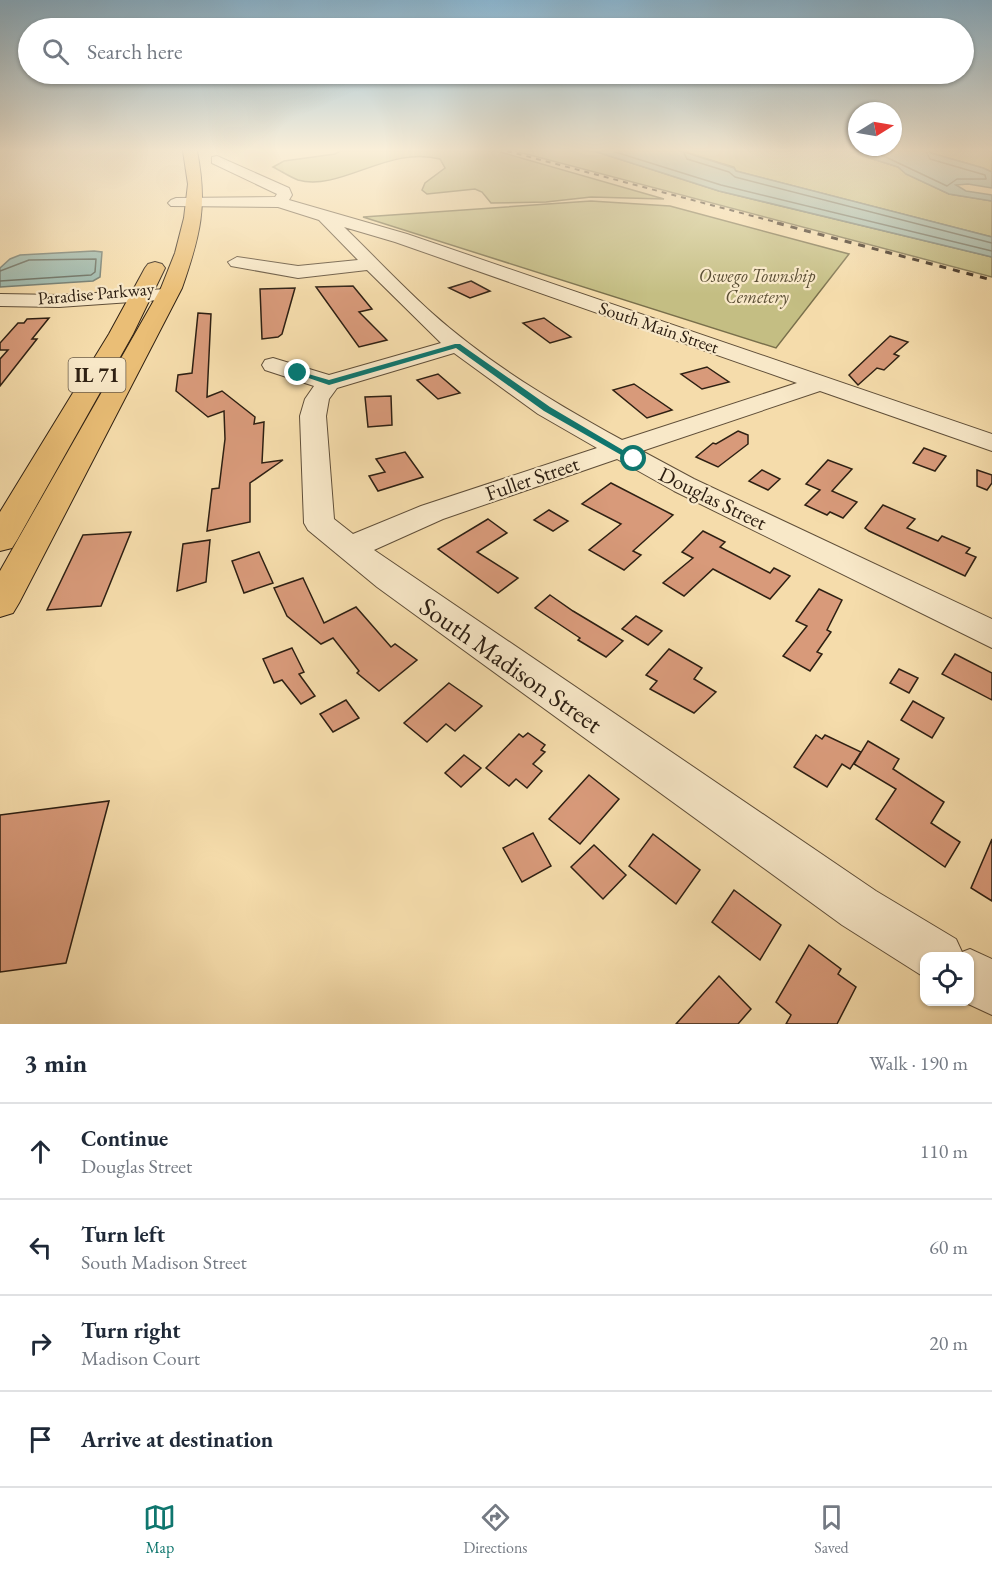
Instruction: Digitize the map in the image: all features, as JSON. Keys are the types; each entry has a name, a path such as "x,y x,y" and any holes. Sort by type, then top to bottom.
{"main road":[{"name":"IL 71","path":"0,603 156,292 159,260 182,199"},
{"name":"IL 71","path":"0,540 156,292"}],"street":[{"name":"Douglas Street","path":"217,199 279,202 325,217 375,264 424,317 457,345 547,409 618,450 992,635"},
{"path":"279,202 282,199"},
{"name":"South Main Street","path":"325,217 401,238 992,443"},
{"path":"237,262 298,272 375,264"},
{"name":"Paradise Parkway","path":"5,300 59,301 156,292"},
{"path":"273,365 329,383 457,345"},
{"name":"South Madison Street","path":"329,383 317,399 313,416 319,523 390,579 859,909 931,952"},
{"name":"Fuller Street","path":"351,549 385,529 820,383"},
{"path":"974,978 992,989"}],"green space":[{"path":"488,199 575,199 546,202 491,203"},
{"path":"696,199 751,199 992,257 992,277"},
{"path":"844,199 978,199 992,201 992,237"},
{"name":"Oswego Township Cemetery","path":"591,201 670,206 849,254 776,348 363,217"}],"water":[{"path":"751,199 844,199 992,237 992,257"},
{"path":"102,252 100,277 93,281 0,287 0,268 10,259 20,255"}],"building":[{"path":"471,281 490,291 470,298 449,288"},
{"path":"353,286 372,309 359,312 387,340 359,347 316,287"},
{"path":"295,288 282,334 278,337 262,339 260,289"},
{"path":"198,313 211,314 207,397 222,391 255,417 254,424 264,422 262,463 283,460 250,483 250,522 207,531 212,489 219,488 225,439 224,411 208,417 176,391 178,375 192,373"},
{"path":"49,318 32,339 37,339 0,386 0,359 8,350 0,350 0,343 18,323 24,323 27,319"},
{"path":"544,318 571,337 550,343 523,323"},
{"path":"890,336 908,342 894,354 899,356 884,370 877,368 858,385 849,375"},
{"path":"707,367 729,382 702,389 681,374"},
{"path":"438,374 460,393 438,399 417,380"},
{"path":"634,384 672,410 647,418 613,390"},
{"path":"391,396 392,425 368,427 365,397"},
{"path":"738,431 748,435 748,444 718,467 696,457 713,443 716,444"},
{"path":"924,448 946,456 935,471 913,463"},
{"path":"405,452 423,477 378,491 369,476 385,472 376,459"},
{"path":"828,460 852,469 832,491 857,502 843,518 830,512 827,515 805,505 820,490 806,484"},
{"path":"762,470 780,479 768,490 749,481"},
{"path":"977,470 992,475 992,483 987,490 977,486"},
{"path":"611,483 673,515 633,551 641,555 624,570 589,550 621,524 582,504"},
{"path":"883,505 915,519 907,528 938,541 942,536 970,548 966,553 976,557 965,576 865,528"},
{"path":"549,510 568,521 553,531 534,520"},
{"path":"488,519 507,533 477,552 518,578 498,593 438,549"},
{"path":"703,531 725,542 720,547 770,573 774,568 790,576 770,599 713,569 684,596 663,583 693,558 682,552"},
{"path":"131,532 101,606 47,610 83,535"},
{"path":"210,540 206,582 177,591 183,544"},
{"path":"259,552 273,583 244,593 232,561"},
{"path":"303,578 324,623 356,607 391,647 395,644 417,660 379,691 357,673 359,671 333,638 321,644 287,616 274,588"},
{"path":"819,589 842,600 827,630 831,632 817,652 822,654 810,671 783,656 807,626 796,621"},
{"path":"550,595 623,641 606,657 578,640 580,638 535,608"},
{"path":"636,616 662,631 648,645 622,629"},
{"path":"292,648 304,672 299,674 315,696 301,704 282,680 274,683 263,659"},
{"path":"669,649 702,668 694,679 716,692 694,713 650,689 657,681 646,675"},
{"path":"955,654 992,673 992,700 942,674"},
{"path":"899,669 918,678 909,693 890,683"},
{"path":"449,683 482,706 455,731 446,724 427,742 404,723"},
{"path":"346,700 359,718 333,732 320,714"},
{"path":"913,701 944,718 932,738 901,720"},
{"path":"528,733 545,745 541,750 545,752 533,764 542,771 527,788 516,779 509,786 486,768 519,734 523,737"},
{"path":"816,735 822,739 825,735 861,752 850,769 842,764 827,787 794,767"},
{"path":"868,741 899,759 893,769 944,802 931,823 960,842 945,867 876,819 896,789 854,764"},
{"path":"464,755 481,768 461,787 445,773"},
{"path":"589,775 619,799 580,844 549,819"},
{"path":"109,801 66,963 0,972 0,815"},
{"path":"533,833 551,866 522,882 503,848"},
{"path":"653,834 700,870 676,904 629,866"},
{"path":"992,839 992,901 971,888"},
{"path":"594,845 626,875 603,899 571,867"},
{"path":"734,890 781,925 760,960 712,922"},
{"path":"809,945 841,969 838,974 856,987 837,1024 786,1024 791,1015 776,1002"},
{"path":"719,976 751,1009 738,1024 676,1024"}],"railway":[{"path":"688,199 783,224"},
{"path":"777,223 992,280"}],"route":[{"path":"298,373 329,383 359,372 457,345 547,409 634,459"}]}
